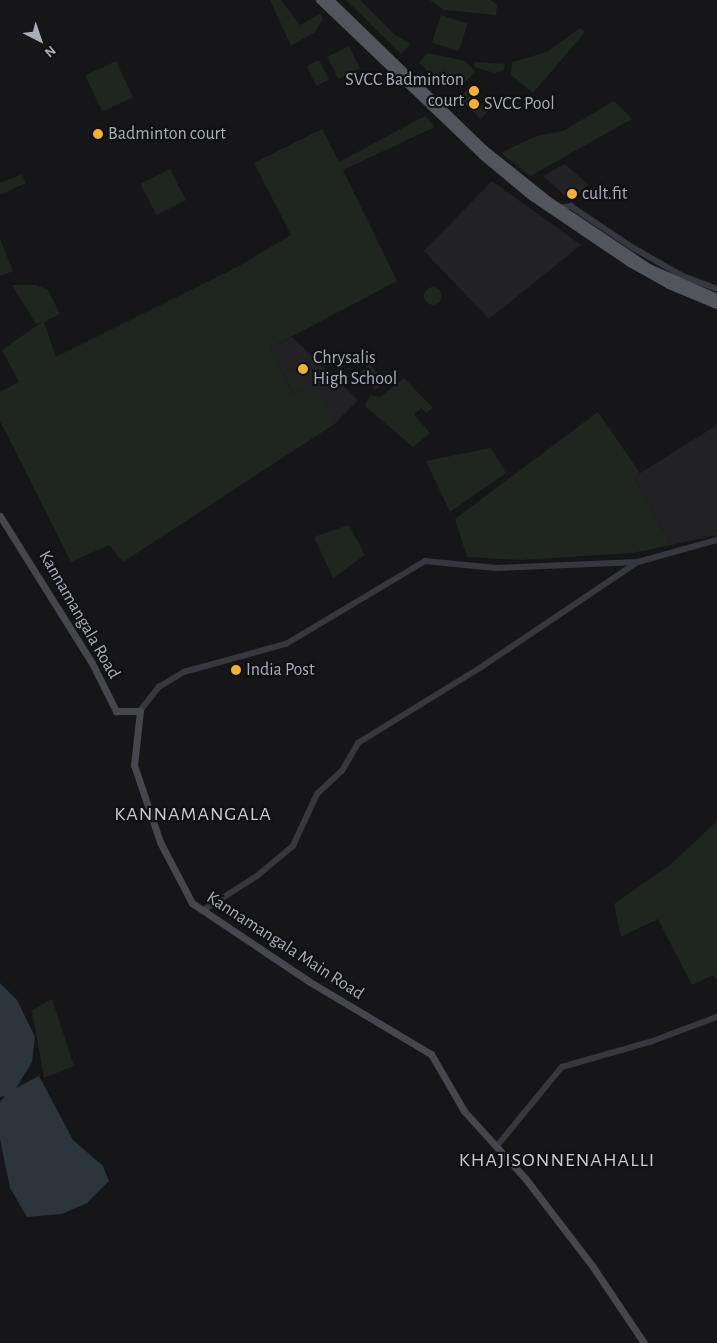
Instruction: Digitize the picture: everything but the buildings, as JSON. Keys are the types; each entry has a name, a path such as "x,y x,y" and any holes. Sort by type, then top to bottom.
{"main road":[{"path":"320,0 441,117 531,196 584,234 669,285 717,305"},
{"path":"330,0 448,111 484,148 558,208 649,268 717,298"},
{"path":"441,117 448,111"},
{"name":"Kannamangala Road","path":"0,516 92,663 116,711 140,710"},
{"name":"Kannamangala Main Road","path":"140,710 134,765 160,842 192,903 327,992 421,1046 431,1054 464,1111 498,1146 593,1267 644,1343"}],"street":[{"path":"558,208 571,206 632,247 681,275 717,289"},
{"path":"140,710 150,695 184,672 286,644 425,561 496,568 638,562 717,540"},
{"path":"202,911 257,876 293,846 317,794 342,771 358,743 480,668 638,562"},
{"path":"498,1146 562,1067 650,1042 717,1017"}],"shaded area":[{"path":"270,0 281,0 300,25 320,14 323,19 315,32 291,46"},
{"path":"346,0 360,0 395,35 411,44 401,54"},
{"path":"430,0 491,0 497,5 496,15 444,10"},
{"path":"441,15 468,24 459,51 432,43"},
{"path":"580,28 585,32 533,93 511,75 512,62 547,52"},
{"path":"349,46 360,68 338,79 327,57"},
{"path":"427,53 465,61 475,71 464,84 454,80 442,84 419,63"},
{"path":"319,60 329,80 317,86 307,66"},
{"path":"116,61 133,97 102,112 85,75"},
{"path":"475,62 505,64 503,71 494,73 474,67"},
{"name":"SVCC Pool","path":"472,85 480,92 475,97 489,110 481,119 459,98"},
{"path":"614,101 632,119 530,176 501,153 536,136 563,131"},
{"path":"425,116 435,127 343,170 397,281 270,348 294,396 315,389 336,423 123,562 109,545 71,562 0,421 0,392 19,382 2,350 42,322 36,324 12,285 36,285 48,290 60,314 44,322 56,357 239,266 291,235 254,163 322,129 339,162"},
{"path":"565,164 588,184 572,202 543,176"},
{"path":"170,169 186,200 156,215 141,184"},
{"path":"22,174 26,183 0,195 0,183"},
{"path":"492,181 581,245 489,319 424,251"},
{"path":"0,239 13,271 0,276"},
{"path":"433,287 439,290 442,296 439,302 433,305 427,302 424,296 427,290"},
{"name":"Chrysalis High School","path":"292,337 358,400 335,423 294,396 270,348"},
{"path":"370,364 385,382 375,390 360,372"},
{"path":"296,368 306,387 294,393 285,374"},
{"path":"404,378 433,408 426,413 422,408 414,414 430,433 413,447 365,406 370,395 380,397"},
{"path":"598,412 640,473 634,477 671,545 632,553 521,560 467,557 455,519"},
{"path":"717,425 717,535 671,545 634,477"},
{"path":"491,448 506,473 450,512 426,461"},
{"path":"349,525 365,555 333,578 314,537"},
{"path":"717,821 717,982 713,975 692,985 658,919 621,937 614,904 670,865"},
{"path":"0,983 17,1000 35,1037 32,1062 16,1088 39,1076 73,1140 103,1166 109,1181 87,1203 62,1214 27,1217 10,1188 0,1139 0,1102 5,1096 0,1097"},
{"path":"52,999 74,1066 44,1078 32,1010"}],"place":[{"name":"SVCC Badminton court","path":"474,91"},
{"name":"SVCC Pool","path":"474,104"},
{"name":"Badminton court","path":"98,134"},
{"name":"cult.fit","path":"572,194"},
{"name":"Chrysalis High School","path":"303,369"},
{"name":"India Post","path":"236,670"}],"district":[{"name":"KANNAMANGALA","path":"193,814"},
{"name":"KHAJISONNENAHALLI","path":"557,1160"}]}
